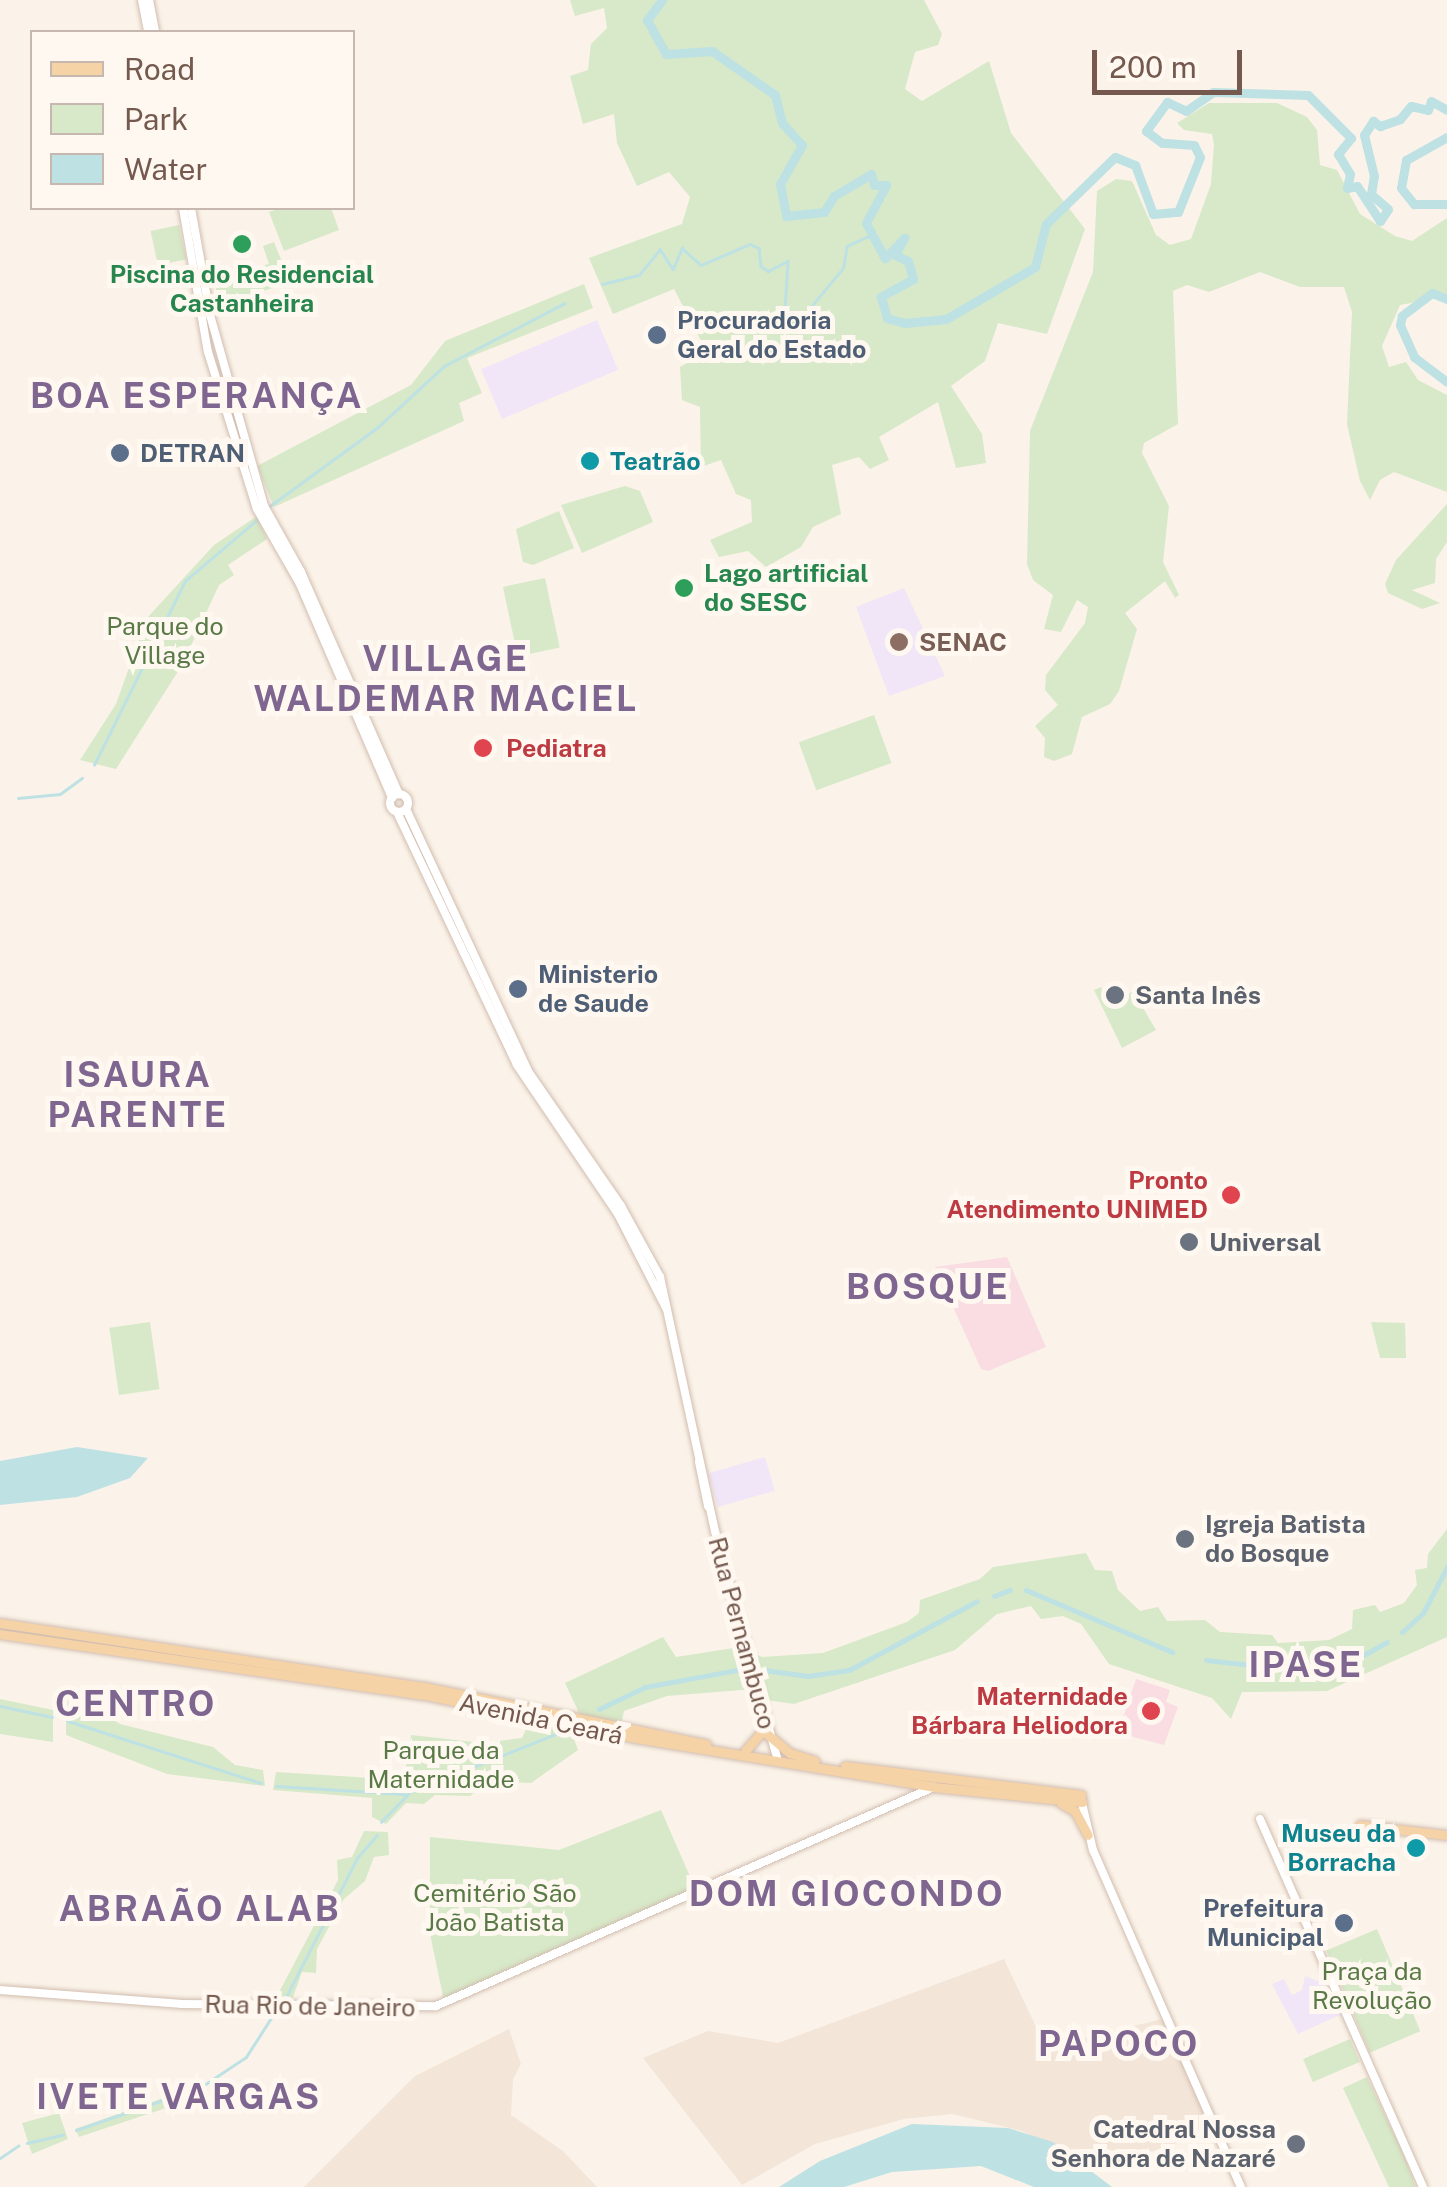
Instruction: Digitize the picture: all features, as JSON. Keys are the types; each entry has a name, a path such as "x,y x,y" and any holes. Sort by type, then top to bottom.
{"main road":[{"path":"146,0 152,30"},
{"path":"182,210 208,352 260,508 301,572 402,810"},
{"path":"191,210 214,333 260,508"},
{"path":"395,796 408,800 402,810"},
{"name":"Rua Pernambuco","path":"402,810 517,1064 618,1214 667,1311 711,1509 756,1676 766,1730 777,1759"},
{"name":"Avenida Ceará","path":"0,1623 425,1687 777,1759 1081,1798"},
{"path":"2,1634 25,1628"},
{"name":"Avenida Ceará","path":"2,1634 436,1697 934,1787 1081,1798"},
{"path":"745,1751 766,1730 790,1752 815,1761"},
{"path":"934,1787 962,1782"},
{"name":"Rua Rio de Janeiro","path":"0,1990 182,2004 436,2006 934,1787"},
{"path":"1044,1798 1072,1807 1088,1835 1241,2187"},
{"path":"1081,1798 1088,1835"},
{"path":"1260,1819 1422,2187"},
{"path":"1360,1825 1447,1835"}],"shaded area":[{"path":"597,320 618,370 502,419 481,369"},
{"name":"SENAC","path":"904,588 945,676 889,696 856,607"},
{"path":"1007,1257 1046,1347 988,1371 981,1369 935,1267"},
{"path":"765,1457 775,1491 718,1507 708,1473"},
{"name":"Maternidade Bárbara Heliodora","path":"1136,1679 1170,1690 1166,1702 1178,1707 1164,1745 1118,1733"},
{"path":"1004,1959 1046,2048 1166,2018 1212,2131 1100,2169 1022,2131 952,2114 904,2119 815,2144 742,2185 643,2058 708,2031 778,2043"},
{"path":"1305,1976 1323,1983 1334,2007 1340,2004 1344,2013 1298,2034 1272,1984 1284,1979 1292,1995 1302,1990"},
{"path":"509,2029 521,2064 513,2079 511,2115 563,2151 597,2187 304,2187 415,2076"}],"green space":[{"path":"570,0 924,0 942,34 938,45 915,52 905,89 922,101 989,61 1011,133 1085,229 1047,334 998,323 985,361 951,386 982,434 986,463 956,468 938,402 879,437 889,460 870,469 859,457 832,465 841,514 813,527 801,547 766,567 748,551 719,557 710,540 752,522 751,500 736,494 721,460 701,467 700,407 682,400 680,367 707,352 674,289 613,314 589,258 682,224 690,197 669,172 637,186 617,143 614,114 583,124 570,76 588,70 591,44 607,28 604,8 575,16"},
{"path":"1209,103 1277,103 1307,117 1317,130 1320,165 1337,170 1360,214 1395,236 1412,241 1447,218 1447,296 1400,305 1382,346 1389,367 1406,362 1418,380 1447,395 1447,492 1394,472 1380,480 1370,500 1360,481 1347,424 1352,312 1344,287 1300,287 1260,272 1209,292 1187,285 1173,291 1178,424 1144,443 1142,453 1169,506 1163,562 1179,595 1175,598 1165,581 1125,613 1137,629 1119,691 1110,704 1082,717 1072,754 1054,761 1044,757 1045,738 1035,726 1058,705 1045,690 1046,675 1085,623 1088,607 1077,600 1061,632 1044,629 1053,595 1033,580 1027,564 1030,431 1093,272 1097,191 1116,179 1132,181 1156,235 1170,245 1191,239 1211,184 1214,144 1212,134 1184,130 1177,123"},
{"path":"332,210 339,230 284,251 269,212"},
{"path":"179,225 186,259 158,265 151,231"},
{"path":"274,242 290,282 220,306 213,280 269,264 263,246"},
{"path":"584,284 593,308 467,358 482,393 459,403 464,421 274,507 257,466 411,385 445,341"},
{"path":"625,486 640,491 653,522 582,553 561,505"},
{"path":"1447,504 1447,542 1436,559 1435,583 1412,590 1440,603 1422,609 1388,593 1385,584 1396,560"},
{"path":"559,511 574,548 533,565 523,562 516,529"},
{"name":"Parque do Village","path":"257,516 267,539 228,565 234,575 219,585 182,665 116,769 80,760 116,704 147,618 214,545"},
{"path":"545,578 560,647 518,656 503,587"},
{"path":"874,715 891,763 816,790 799,742"},
{"path":"1101,987 1109,1003 1142,987 1146,996 1132,1003 1139,1001 1156,1030 1122,1048 1094,990"},
{"path":"150,1322 159,1389 119,1395 109,1328"},
{"path":"1371,1322 1405,1323 1406,1358 1380,1358"},
{"name":"Parque da Maternidade","path":"1447,1529 1447,1637 1327,1691 1242,1692 1231,1719 1212,1698 1109,1664 1081,1624 1063,1616 1041,1619 1031,1606 997,1614 955,1650 794,1704 758,1699 754,1689 667,1696 624,1711 621,1725 580,1715 565,1683 663,1637 676,1657 740,1647 762,1657 823,1653 907,1622 919,1613 920,1600 980,1579 993,1567 1086,1553 1095,1570 1112,1571 1118,1590 1140,1611 1158,1607 1167,1621 1205,1620 1220,1632 1272,1635 1278,1643 1329,1640 1352,1629 1353,1610 1375,1605 1380,1612 1404,1603 1417,1585 1415,1570 1427,1568 1428,1554"},
{"path":"66,1692 106,1701 110,1718 120,1724 213,1747 235,1765 263,1770 265,1786 167,1774 66,1735"},
{"path":"0,1699 53,1710 53,1742 0,1734"},
{"name":"Parque da Maternidade","path":"531,1719 569,1726 578,1750 531,1783 490,1781 470,1796 435,1795 424,1804 406,1803 386,1824 372,1817 372,1798 273,1790 276,1772 404,1780 411,1735 483,1743 522,1738"},
{"name":"Cemitério São João Batista","path":"661,1810 695,1888 444,2001 430,1934 430,1837 559,1850"},
{"name":"Parque da Maternidade","path":"364,1831 388,1832 389,1855 374,1857 365,1881 344,1899 317,1949 316,1973 302,1972 292,2000 275,2000 338,1880 337,1860 352,1857"},
{"name":"Praça da Revolução","path":"1377,1929 1420,2031 1370,2053 1326,1950"},
{"path":"1350,2039 1360,2062 1313,2082 1303,2059"},
{"path":"1367,2077 1416,2187 1389,2187 1343,2088"},
{"path":"192,2088 196,2098 79,2137 75,2129"},
{"path":"59,2113 68,2139 32,2154 22,2123"}],"water":[{"path":"77,1447 148,1458 130,1478 77,1497 0,1505 0,1461"},
{"path":"912,2124 1008,2128 1053,2142 1112,2187 1034,2187 981,2166 892,2172 844,2187 779,2187 820,2161"}],"waterway":[{"path":"662,0 647,20 666,54 712,51 775,95 782,123 802,145 780,184 786,216 824,212 834,196 871,174 874,185 886,185 866,223 885,258 904,238 895,255 908,261 913,279 881,297 887,318 905,323 946,319 1035,267 1046,224 1115,157 1135,165 1153,214 1178,212 1200,157 1194,145 1162,143 1146,131 1167,102 1186,111 1213,92 1308,95 1351,138 1338,154 1350,174 1347,188 1357,186 1380,221 1388,209 1371,194 1374,176 1364,135 1373,121 1380,126 1400,119 1411,106 1428,110 1431,101 1447,110"},
{"path":"1447,137 1406,160 1401,188 1414,204 1447,204"},
{"path":"602,284 639,275 660,249 673,269 682,248 701,265 750,244 759,248 761,266 768,271 788,261 785,312 804,315 843,268 847,246 868,236"},
{"path":"1447,299 1432,293 1402,316 1400,325 1414,357 1447,382"},
{"path":"267,508 378,427 444,366 565,303"},
{"path":"94,765 185,581 259,518"},
{"path":"18,798 60,794 82,778"},
{"path":"1402,1632 1423,1613 1447,1567"},
{"path":"994,1596 1010,1590"},
{"path":"1026,1590 1172,1652"},
{"path":"599,1709 645,1687 748,1668 808,1676 849,1670 977,1601"},
{"path":"1349,1663 1387,1642"},
{"path":"1206,1660 1305,1671"},
{"path":"1319,1673 1340,1667"},
{"path":"0,1706 52,1717"},
{"path":"68,1721 261,1783"},
{"path":"381,1822 410,1792 568,1729"},
{"path":"276,1786 404,1794"},
{"path":"286,1997 357,1858 377,1835"},
{"path":"204,2085 246,2057 273,2015"},
{"path":"76,2130 192,2090"},
{"path":"27,2143 63,2135"},
{"path":"0,2158 18,2146"}],"place":[{"name":"Piscina do Residencial Castanheira","path":"242,244"},
{"name":"Procuradoria Geral do Estado","path":"657,335"},
{"name":"DETRAN","path":"120,453"},
{"name":"Teatrão","path":"590,461"},
{"name":"Lago artificial do SESC","path":"684,588"},
{"name":"SENAC","path":"899,642"},
{"name":"Pediatra","path":"483,748"},
{"name":"Ministerio de Saude","path":"518,989"},
{"name":"Santa Inês","path":"1115,995"},
{"name":"Pronto Atendimento UNIMED","path":"1231,1195"},
{"name":"Universal","path":"1189,1242"},
{"name":"Igreja Batista do Bosque","path":"1185,1539"},
{"name":"Maternidade Bárbara Heliodora","path":"1151,1711"},
{"name":"Museu da Borracha","path":"1416,1848"},
{"name":"Prefeitura Municipal","path":"1344,1923"},
{"name":"Catedral Nossa Senhora de Nazaré","path":"1296,2144"}],"district":[{"name":"BOA ESPERANÇA","path":"197,396"},
{"name":"VILLAGE WALDEMAR MACIEL","path":"446,679"},
{"name":"ISAURA PARENTE","path":"138,1095"},
{"name":"BOSQUE","path":"928,1287"},
{"name":"IPASE","path":"1306,1665"},
{"name":"CENTRO","path":"136,1704"},
{"name":"DOM GIOCONDO","path":"847,1894"},
{"name":"ABRAÃO ALAB","path":"200,1909"},
{"name":"PAPOCO","path":"1119,2044"},
{"name":"IVETE VARGAS","path":"179,2097"}]}
